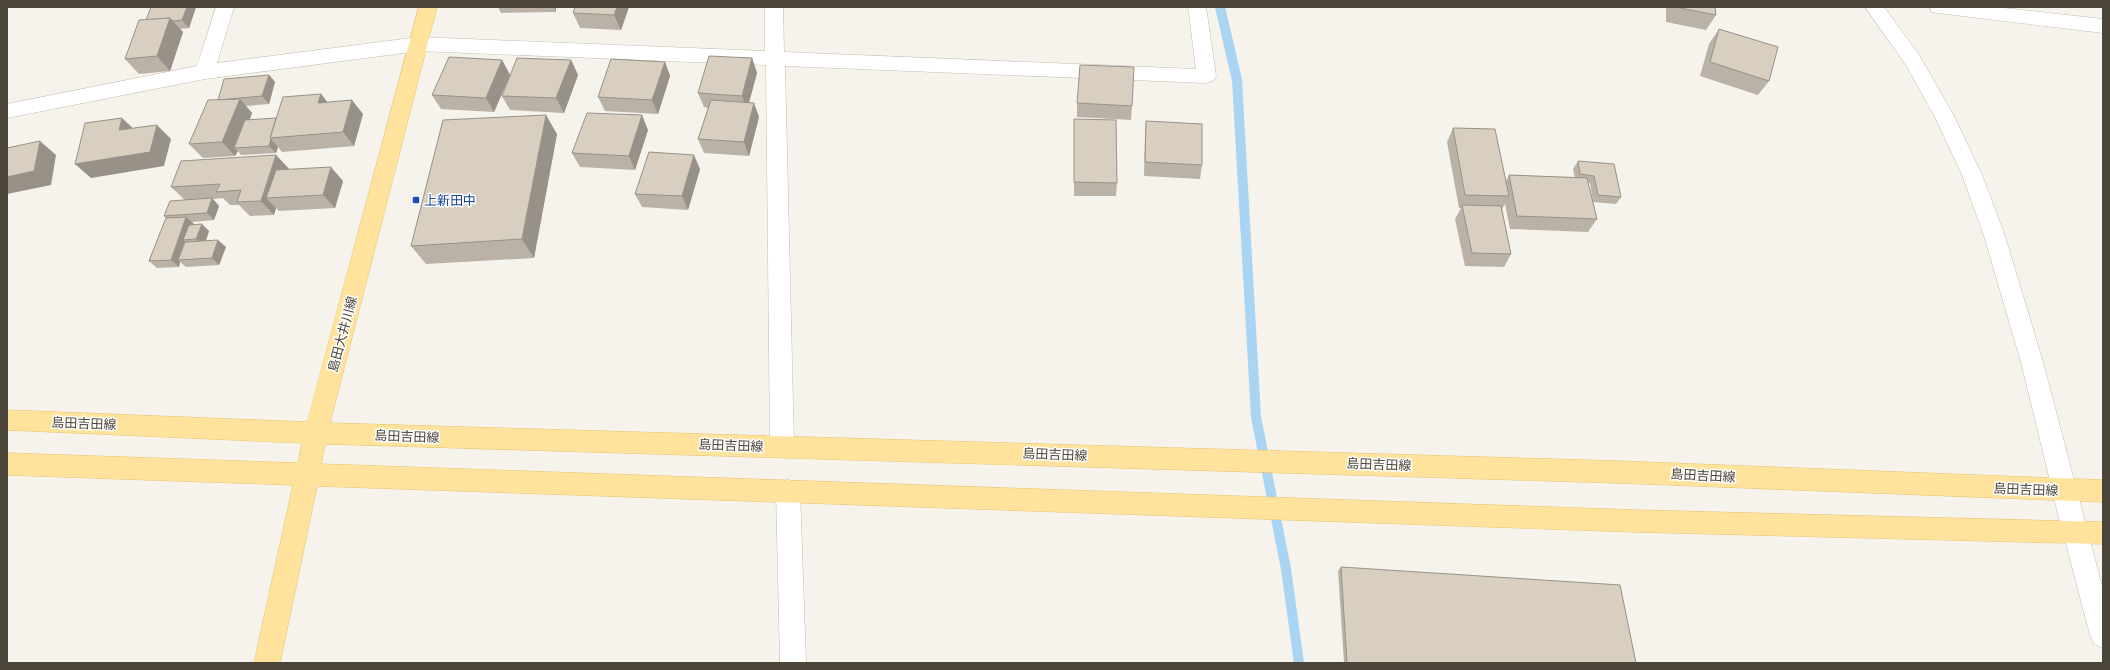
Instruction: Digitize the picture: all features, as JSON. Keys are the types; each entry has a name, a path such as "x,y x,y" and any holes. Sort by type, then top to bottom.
{"main road":[{"name":"島田大井川線","path":"267,663 316,433 428,7"},
{"name":"島田吉田線","path":"7,420 316,433 1610,471 2103,492"},
{"path":"7,464 1619,520 2103,533"}],"street":[{"path":"205,72 225,7"},
{"path":"774,7 782,446"},
{"path":"7,112 205,72 419,44 774,57 1206,76 1197,7"},
{"path":"1874,7 1894,32 1928,86 1964,156 2005,265 2027,342 2063,491 2103,635"},
{"path":"1938,7 2103,26"},
{"path":"788,491 793,663"}],"building":[{"path":"151,7 187,7 182,20 173,21 170,18 146,20"},
{"path":"575,7 617,7 614,15 573,13"},
{"path":"1675,7 1715,7 1716,15"},
{"path":"170,18 157,56 125,59 139,20"},
{"path":"1719,29 1778,47 1769,81 1710,62"},
{"path":"709,56 752,58 742,96 698,93"},
{"path":"449,57 502,60 486,98 432,95"},
{"path":"517,58 571,60 556,98 502,96"},
{"path":"611,59 665,62 652,100 598,97"},
{"path":"1080,65 1134,67 1132,106 1077,103"},
{"path":"269,75 262,96 218,100 224,79"},
{"path":"321,94 318,103 352,100 343,132 270,138 283,97"},
{"path":"240,99 222,142 189,144 208,100"},
{"path":"711,100 754,103 744,142 698,139"},
{"path":"587,113 642,115 629,156 572,153"},
{"path":"546,115 522,239 411,246 443,120"},
{"path":"122,118 119,130 157,125 150,152 75,164 85,123"},
{"path":"276,118 269,146 234,148 245,120"},
{"path":"1074,119 1116,120 1117,183 1074,182"},
{"path":"1146,121 1202,124 1202,165 1145,162"},
{"path":"1453,128 1495,129 1509,196 1465,195"},
{"path":"40,141 34,171 7,177 7,148"},
{"path":"649,152 694,155 682,196 635,194"},
{"path":"276,155 261,201 237,202 241,190 216,192 220,184 171,187 181,161"},
{"path":"1578,161 1614,164 1621,197 1598,195 1594,176 1580,174"},
{"path":"331,167 323,195 266,198 276,170"},
{"path":"1509,175 1587,178 1597,219 1517,216"},
{"path":"212,198 207,213 164,216 170,201"},
{"path":"1462,205 1501,206 1511,254 1472,253"},
{"path":"186,217 171,260 149,261 166,218"},
{"path":"202,224 196,239 183,240 189,225"},
{"path":"218,240 212,258 178,260 185,242"},
{"path":"1341,567 1620,585 1636,663 1347,663"}],"waterway":[{"path":"1220,7 1237,80 1256,417 1286,569 1299,663"}],"place":[{"name":"上新田中","path":"416,200"}]}
